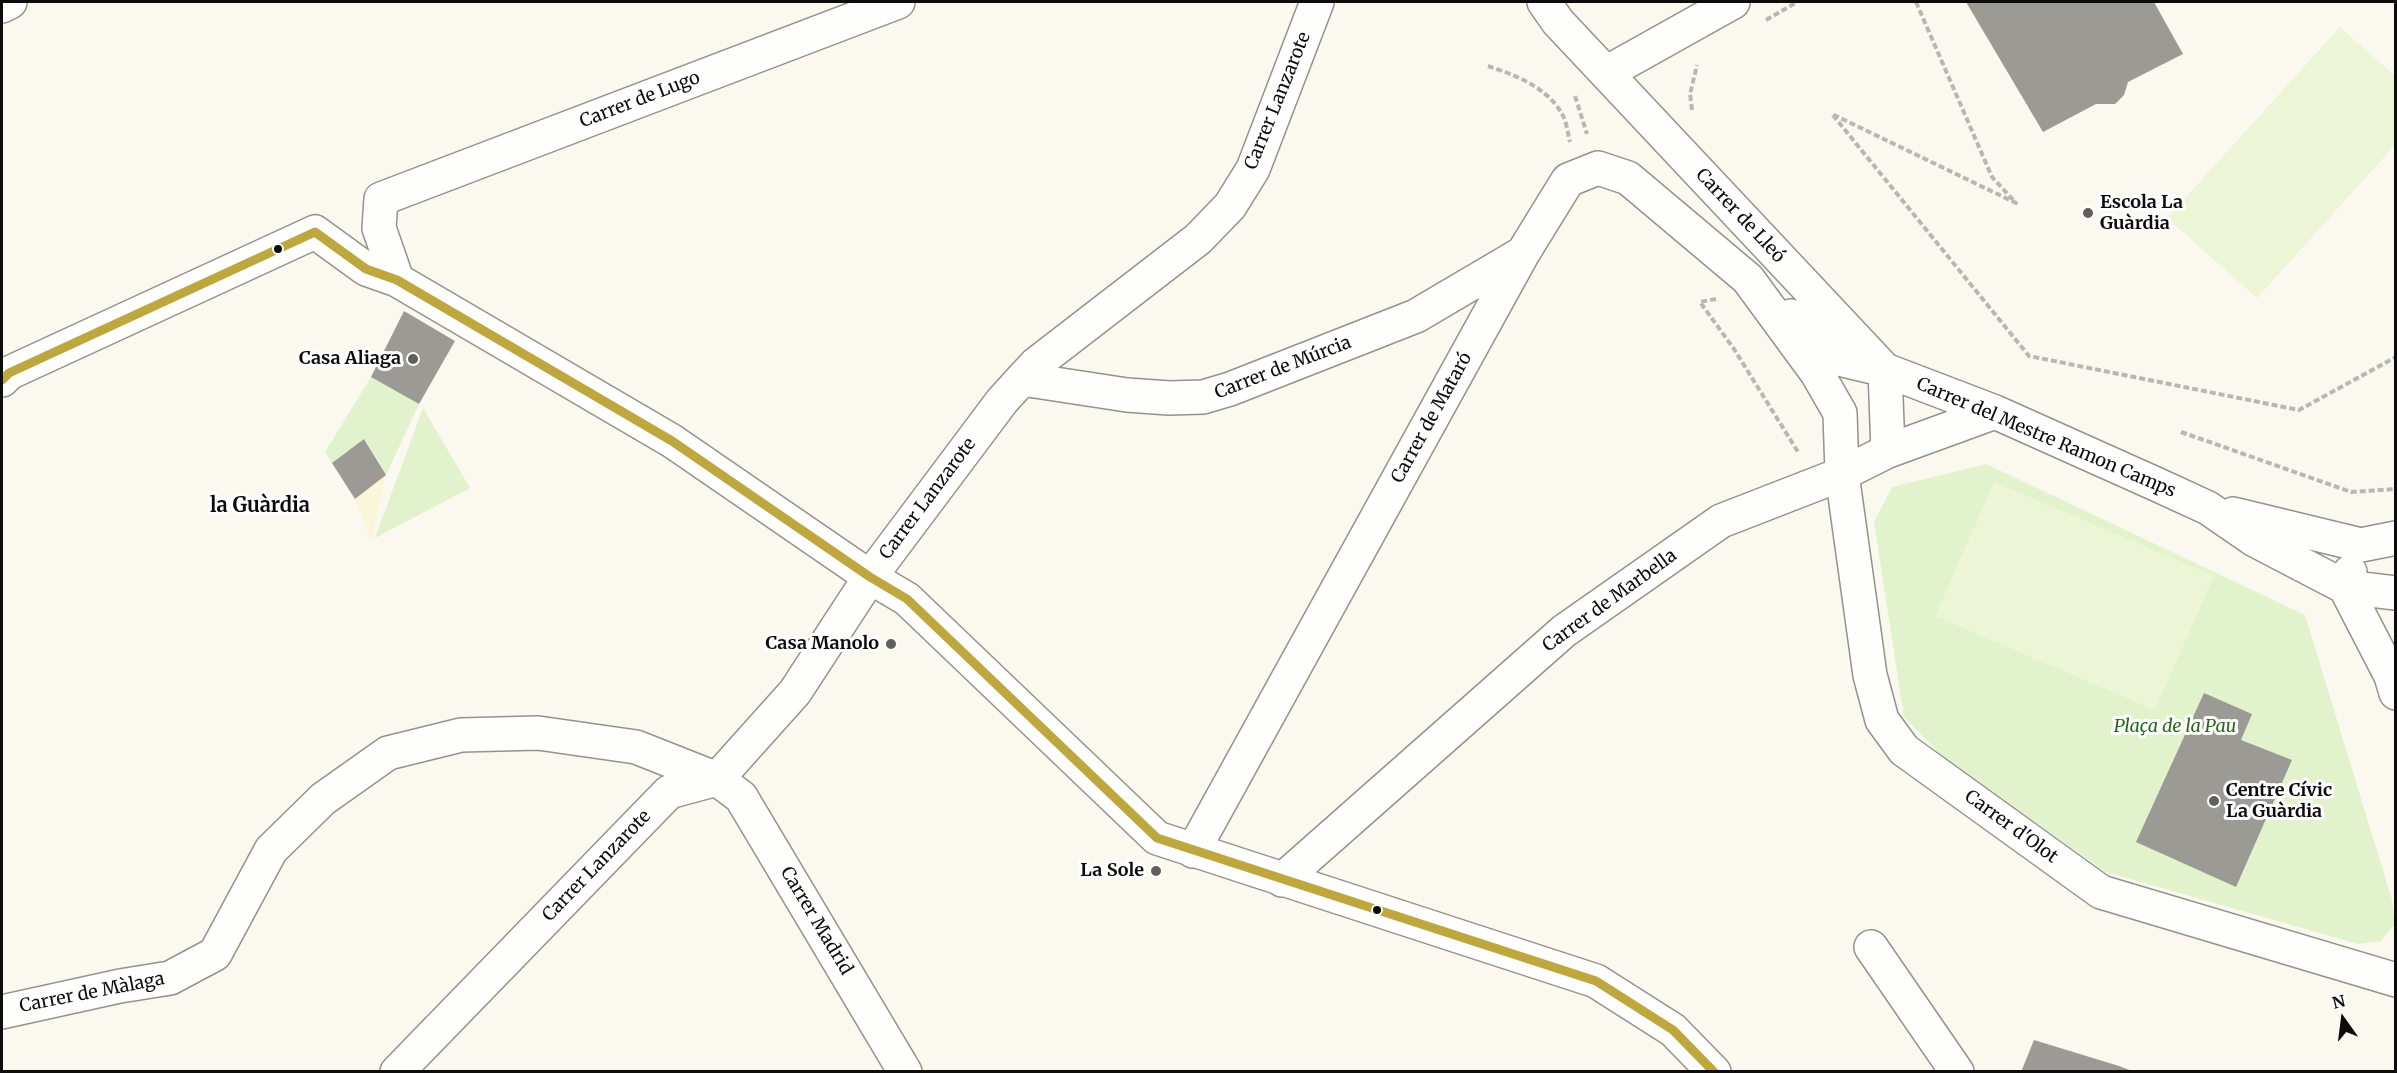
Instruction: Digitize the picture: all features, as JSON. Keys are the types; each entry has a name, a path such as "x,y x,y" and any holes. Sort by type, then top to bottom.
{"street":[{"path":"2,6 10,2"},
{"name":"Carrer de Lugo","path":"397,280 379,228 381,199 898,2"},
{"name":"Carrer Lanzarote","path":"396,1071 669,792 717,779 795,692 870,577 1002,401 1036,364 1198,239 1230,206 1253,168 1317,2"},
{"name":"Carrer de Lleó","path":"1544,2 1558,22 1885,370"},
{"path":"1606,73 1733,2"},
{"path":"1582,175 1598,168 1628,178 1843,360 1885,370 1888,450"},
{"name":"Carrer de Mataró","path":"1193,851 1523,253 1568,180 1582,175"},
{"path":"2,380 9,373 315,232 366,269 397,280 672,441 907,600 1157,838 1596,981 1673,1030 1714,1071"},
{"name":"Carrer de Múrcia","path":"1022,379 1127,395 1203,398 1416,316 1523,253"},
{"path":"1748,279 1817,373 1840,413 1842,474"},
{"name":"Carrer del Mestre Ramon Camps","path":"1885,370 1995,412 2208,508 2253,539 2345,587 2395,598"},
{"name":"Carrer de Marbella","path":"1282,880 1564,631 1721,521 1842,474 1888,450 1995,412"},
{"name":"Carrer d'Olot","path":"1842,474 1870,675 1882,720 1904,750 2101,892 2396,980"},
{"name":"Carrer del Mestre Ramon Camps","path":"2208,508 2361,545 2396,538"},
{"path":"2361,545 2345,587 2394,680"},
{"path":"2361,545 2395,598"},
{"path":"2394,680 2396,636"},
{"name":"Carrer de Màlaga","path":"2,1012 120,986 170,978 215,954 271,850 323,799 388,753 461,735 538,733 636,747 717,779"},
{"name":"Carrer Madrid","path":"717,779 741,797 905,1071"},
{"path":"1871,947 1957,1071"}],"path":[{"path":"1916,2 1992,177 2016,202 1832,114 2029,356 2299,410 2396,357"},
{"path":"1692,113 1690,94 1695,68 1700,62"},
{"path":"1488,66 1517,76 1548,97 1564,118 1582,175"},
{"path":"1700,302 1734,349 1806,466 1806,489"},
{"path":"2181,432 2351,492 2396,489"}],"shaded area":[{"path":"386,475 371,541 355,499"}],"green space":[{"path":"2340,27 2395,76 2395,145 2257,298 2167,218"},
{"path":"371,377 419,404 386,475 365,439 332,463 325,452"},
{"path":"423,408 470,488 375,538"},
{"name":"Plaça de la Pau","path":"1986,464 2305,615 2392,900 2395,924 2381,941 2358,944 2106,872 1944,758 1904,717 1874,522 1892,487"},
{"path":"1994,482 2214,576 2155,710 1935,616"}],"building":[{"path":"1966,2 2154,2 2183,54 2128,82 2124,95 2115,104 2096,104 2043,132"},
{"name":"Casa Aliaga","path":"404,311 455,341 419,404 371,377"},
{"path":"364,439 386,475 355,499 332,463"},
{"name":"Centre Cívic La Guàrdia","path":"2204,693 2252,714 2241,740 2292,760 2236,887 2136,842"},
{"path":"2034,1040 2119,1066 2135,1072 2021,1072"}],"transit line":[{"path":"2,380 9,373 315,232 366,269 397,280 672,441 870,577 907,599 1157,838 1596,981 1673,1030 1714,1072"}],"place":[{"name":"Escola La Guàrdia","path":"2088,213"},
{"name":"Casa Aliaga","path":"413,359"},
{"name":"Casa Manolo","path":"891,644"},
{"name":"Centre Cívic La Guàrdia","path":"2214,801"},
{"name":"La Sole","path":"1156,871"}],"district":[{"name":"la Guàrdia","path":"260,506"}]}
